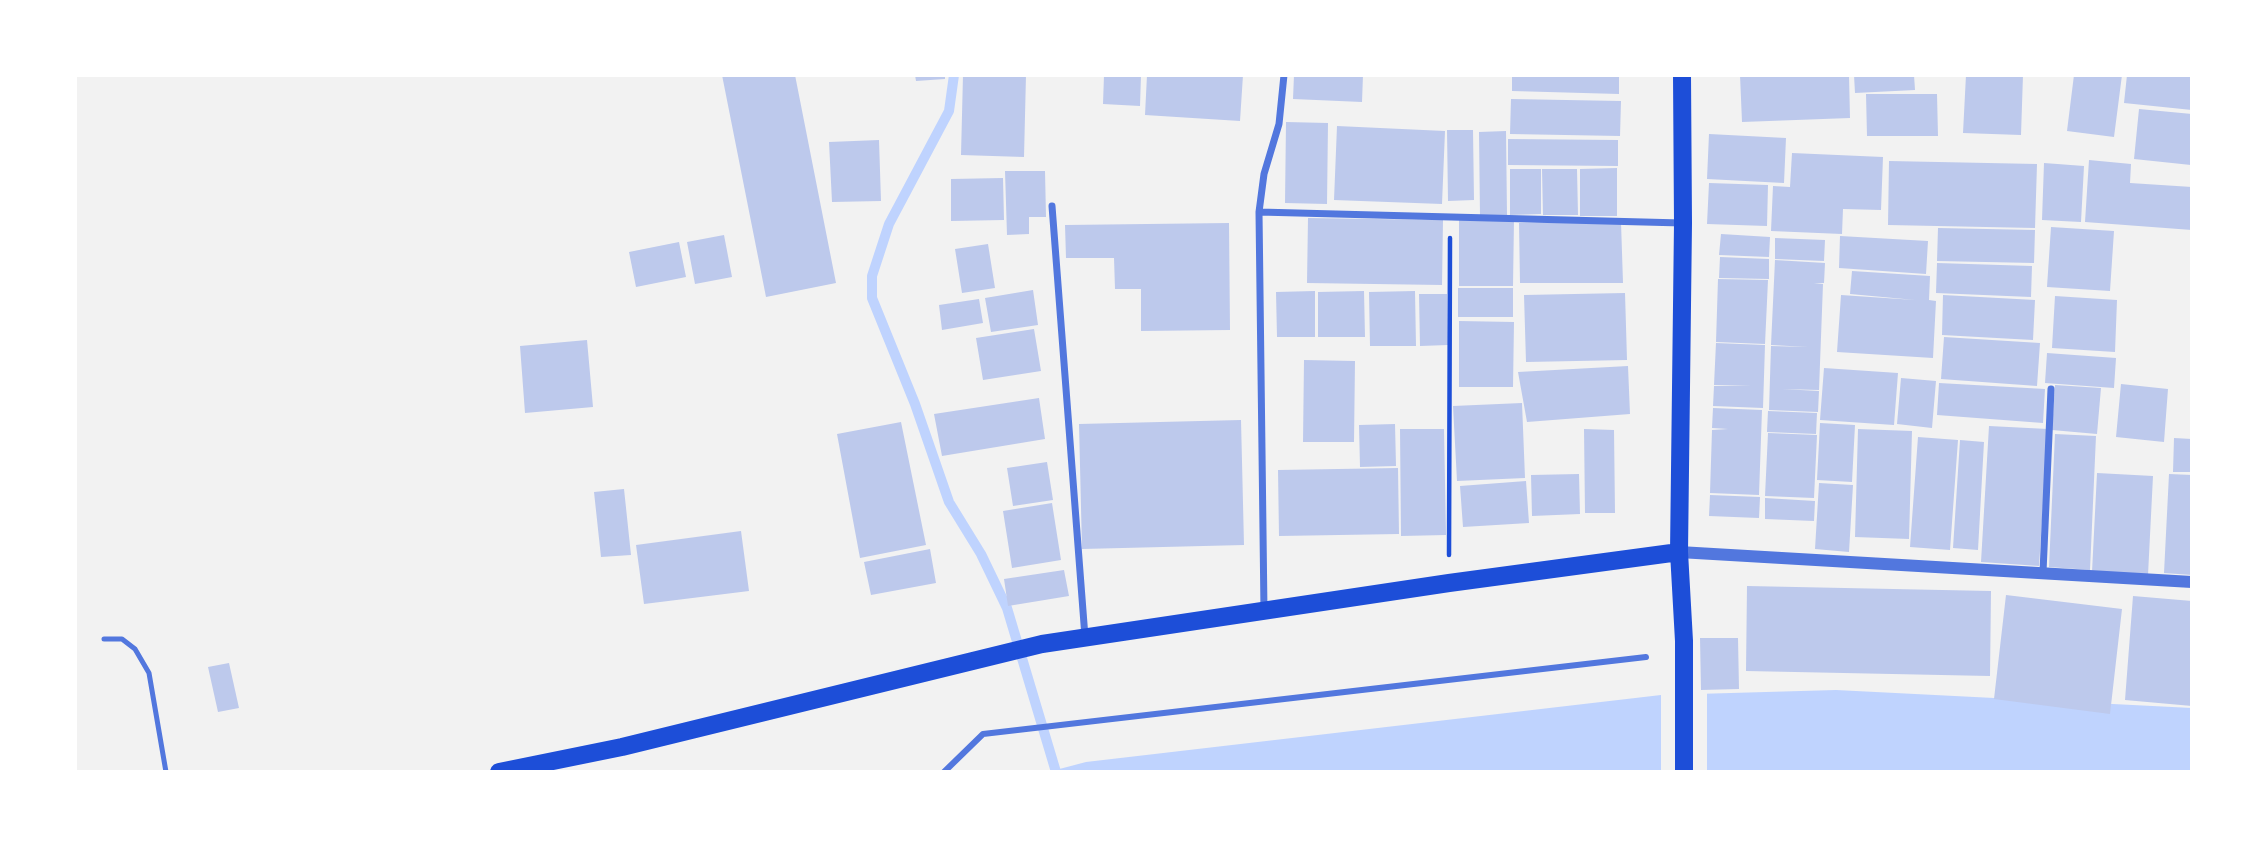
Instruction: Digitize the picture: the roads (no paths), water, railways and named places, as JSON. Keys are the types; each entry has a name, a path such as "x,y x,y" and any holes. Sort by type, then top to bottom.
{"main road":[{"path":"1682,75 1679,552 1684,641 1684,772"},
{"path":"499,772 622,747 1042,644 1449,583 1679,552"}],"street":[{"path":"1264,612 1259,212 1264,174 1279,124 1284,75"},
{"path":"1052,206 1085,637"},
{"path":"1259,212 1683,223"},
{"path":"2043,572 2051,389"},
{"path":"1679,552 2192,582"},
{"path":"944,772 983,734 1646,657"}],"lane":[{"path":"104,639 122,639 135,649 149,673 166,772"}],"water":[{"path":"1836,690 2192,708 2192,772 1048,772 1086,762 1661,695"}],"waterway":[{"path":"954,75 949,111 889,224 872,276 872,298 915,404 949,502 981,554 1007,608 1056,772"}]}
